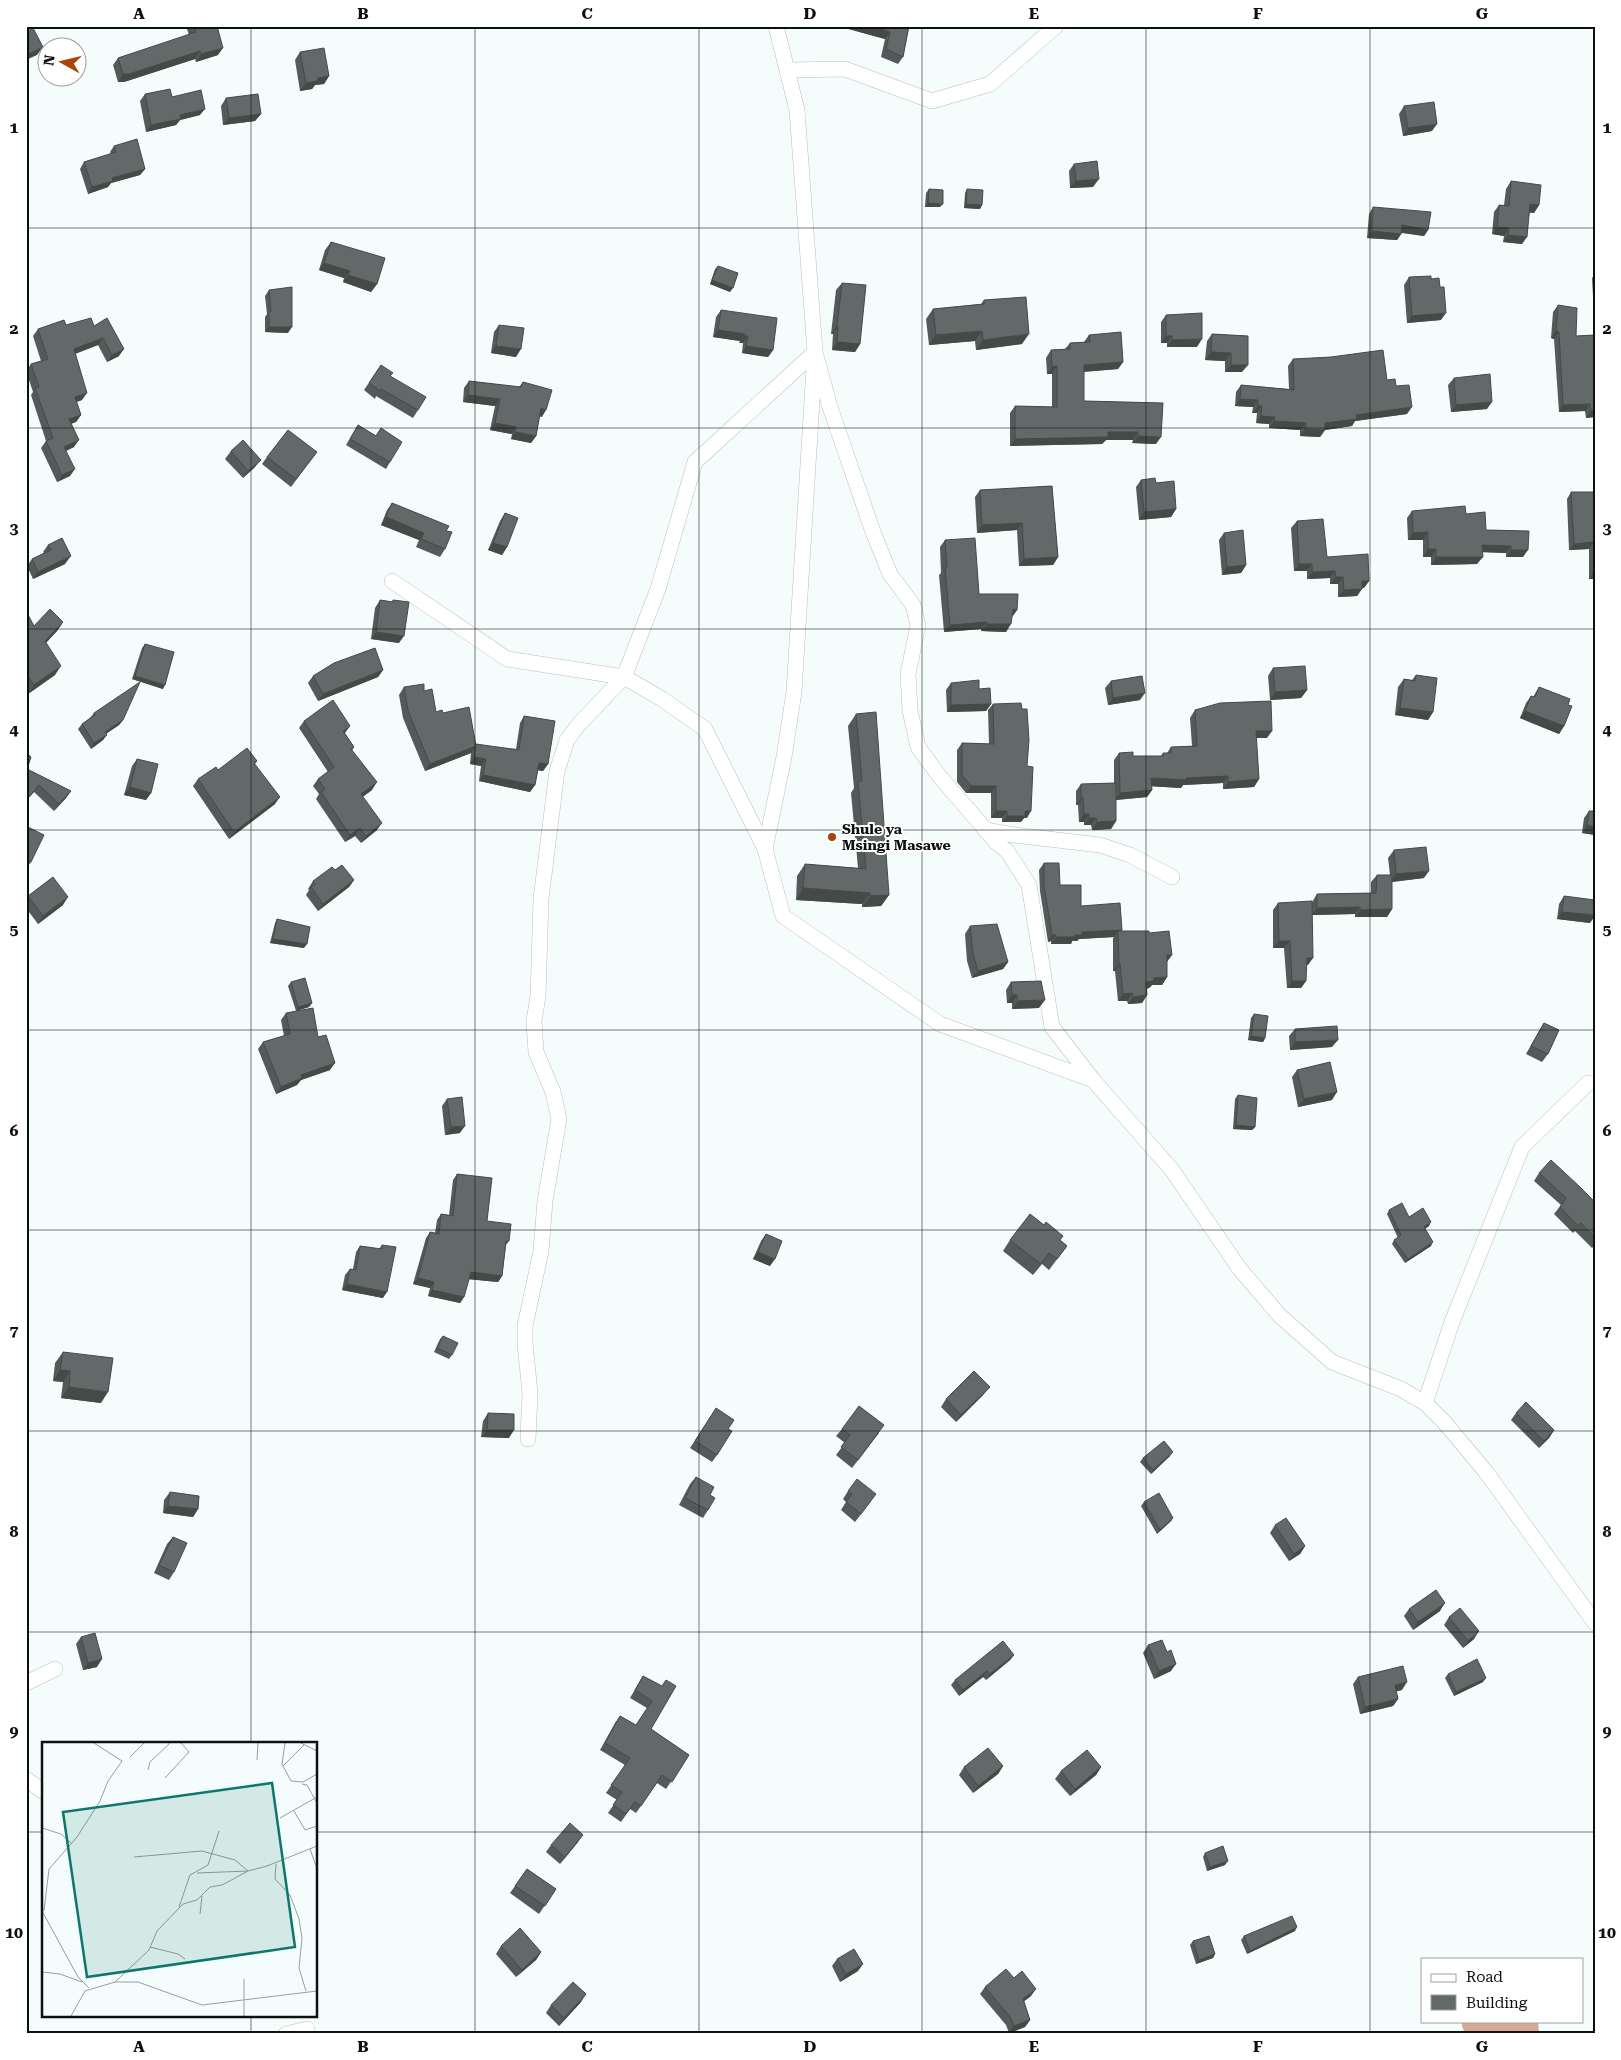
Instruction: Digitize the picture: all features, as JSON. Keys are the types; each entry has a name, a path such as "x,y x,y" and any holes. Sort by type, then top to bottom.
{"street":[{"path":"765,849 784,757 794,692 815,352 796,110 776,26"},
{"path":"788,70 845,69 932,101 990,84 1056,26"},
{"path":"528,1439 530,1393 525,1326 541,1251 545,1201 559,1119 553,1092 536,1052 534,1021 538,996 541,900 557,771 567,740 580,723 624,677 658,589 695,462 815,352"},
{"path":"815,352 830,407 877,540 890,574 913,606 918,625 908,674 910,710 918,747 940,778 985,830 1007,851 1029,885 1052,1027 1093,1080 1172,1170 1239,1268 1279,1315 1332,1362 1401,1389 1425,1403 1445,1423 1486,1472 1595,1624"},
{"path":"392,581 507,659 624,677 662,699 705,729 765,849 782,916 940,1024 1093,1080"},
{"path":"985,830 1100,845 1130,855 1172,877"},
{"path":"1425,1403 1452,1322 1522,1147 1588,1083"},
{"path":"26,1683 55,1669"},
{"path":"26,1779 42,1791"},
{"path":"286,2034 306,2026"}],"shaded area":[{"path":"1462,2022 1538,2022 1539,2034 1465,2034"}],"building":[{"path":"194,26 217,26 223,48 201,54 200,51 129,74 123,74 118,58 196,32"},
{"path":"872,26 909,26 903,57 886,49 890,32"},
{"path":"33,28 38,38 38,49 26,55 26,32"},
{"path":"324,48 329,76 306,83 300,52"},
{"path":"170,89 172,97 201,90 205,109 180,115 181,119 151,125 145,94"},
{"path":"258,94 261,114 229,118 226,98"},
{"path":"1434,102 1437,124 1408,128 1404,106"},
{"path":"137,139 145,169 112,178 113,181 92,187 84,162 116,152 114,146"},
{"path":"1097,161 1099,179 1076,181 1074,164"},
{"path":"1511,181 1541,185 1539,205 1530,204 1527,237 1508,235 1509,228 1497,227 1499,205 1509,206"},
{"path":"929,189 943,190 943,204 928,203"},
{"path":"967,189 983,190 982,205 966,204"},
{"path":"1373,207 1431,212 1428,230 1402,225 1401,234 1372,231"},
{"path":"331,242 385,258 377,284 348,275 350,271 324,263"},
{"path":"718,266 738,273 733,288 712,280"},
{"path":"1431,276 1431,279 1439,278 1440,287 1444,287 1446,313 1412,316 1409,277"},
{"path":"842,283 866,285 860,344 837,342"},
{"path":"292,287 292,327 269,327 269,311 271,311 269,290"},
{"path":"1026,297 1029,334 983,340 982,331 936,335 933,309 984,304 984,300"},
{"path":"1558,305 1577,308 1576,336 1595,335 1595,410 1591,411 1590,404 1563,405 1559,332 1556,331"},
{"path":"721,310 777,318 773,350 746,346 748,336 744,336 745,334 718,330"},
{"path":"1202,313 1202,339 1172,340 1172,336 1166,336 1166,315"},
{"path":"91,318 94,326 107,318 124,349 112,355 103,338 74,349 87,393 75,397 81,415 69,419 79,440 64,447 75,469 62,475 46,441 53,438 35,388 39,387 31,364 48,359 38,329 64,320 66,325"},
{"path":"499,325 524,328 521,349 496,346"},
{"path":"1121,332 1123,362 1084,365 1084,401 1163,403 1161,437 1138,436 1138,432 1108,432 1108,437 1015,439 1015,406 1057,407 1057,366 1052,367 1051,350 1070,349 1070,343 1090,342 1089,335"},
{"path":"1212,334 1248,336 1248,365 1231,365 1231,353 1211,352"},
{"path":"1383,350 1387,380 1395,379 1396,386 1409,385 1412,407 1356,415 1357,419 1325,423 1325,430 1305,429 1306,423 1274,421 1275,417 1261,416 1262,406 1258,406 1258,400 1240,399 1241,385 1294,390 1293,359 1331,357"},
{"path":"381,365 393,373 390,376 426,397 418,410 381,389 380,391 369,383"},
{"path":"1490,374 1492,402 1456,405 1454,378"},
{"path":"469,381 521,387 523,382 552,390 546,410 541,408 536,436 515,432 516,427 495,423 500,399 468,395"},
{"path":"358,425 376,436 381,428 402,442 390,462 350,439"},
{"path":"288,430 317,452 296,479 267,457"},
{"path":"243,440 261,460 248,471 231,451"},
{"path":"1155,478 1156,483 1174,481 1176,509 1144,512 1141,480"},
{"path":"1052,486 1058,557 1024,559 1022,523 982,525 980,490"},
{"path":"1571,492 1595,492 1595,572 1594,542 1574,544"},
{"path":"392,503 449,526 446,531 452,532 445,549 421,539 424,533 386,517"},
{"path":"1465,506 1466,514 1485,512 1486,530 1529,531 1528,550 1511,550 1511,546 1482,545 1483,557 1436,557 1436,549 1428,549 1428,532 1413,533 1412,511"},
{"path":"505,513 518,518 507,547 493,543"},
{"path":"1323,519 1327,557 1368,554 1369,581 1362,581 1362,589 1344,590 1343,577 1336,577 1335,571 1312,572 1312,564 1299,564 1297,521"},
{"path":"1243,530 1246,565 1227,567 1224,533"},
{"path":"62,538 71,556 38,572 32,559 51,550 48,545"},
{"path":"975,538 979,594 1018,594 1017,610 1013,609 1011,624 987,624 987,622 950,625 945,568 947,568 945,540"},
{"path":"380,600 409,602 404,636 376,632"},
{"path":"50,609 63,622 45,641 61,666 34,685 26,673 26,667 28,666 26,664 26,611 34,626"},
{"path":"145,644 174,652 165,685 135,676"},
{"path":"375,648 383,670 323,694 313,676 334,663"},
{"path":"1305,666 1307,690 1275,692 1273,668"},
{"path":"1416,675 1437,678 1433,712 1400,708 1404,679 1415,681"},
{"path":"1142,676 1145,693 1113,698 1111,681"},
{"path":"979,680 979,689 990,688 991,704 951,705 951,683"},
{"path":"140,682 123,720 105,732 107,735 94,743 82,724 95,715 94,713"},
{"path":"424,684 424,691 432,689 436,712 442,710 443,713 469,707 476,746 430,764 408,711 404,687"},
{"path":"1539,687 1570,699 1568,705 1572,706 1564,726 1525,711 1531,696 1535,697"},
{"path":"333,700 350,726 343,731 354,747 351,749 377,782 361,794 382,823 366,836 360,828 350,835 321,792 325,789 318,779 334,767 304,721"},
{"path":"1271,701 1272,731 1256,731 1259,779 1228,782 1228,776 1186,778 1186,780 1151,778 1152,790 1120,793 1119,753 1133,752 1133,756 1163,756 1163,753 1171,753 1171,747 1197,746 1195,710 1220,703"},
{"path":"1021,703 1022,709 1027,709 1029,740 1027,766 1033,767 1031,811 1025,811 1025,816 1007,816 1007,811 996,811 996,786 971,786 962,775 962,743 994,744 993,704"},
{"path":"876,712 889,895 870,896 870,893 803,888 805,864 866,869 858,781 862,781 856,714"},
{"path":"524,716 555,721 548,764 539,763 535,785 483,775 486,759 474,757 476,744 519,750"},
{"path":"247,748 257,761 254,763 280,797 234,832 198,779 216,767 218,770"},
{"path":"26,752 31,757 27,769 71,791 59,804 39,785 30,796 26,793"},
{"path":"137,759 158,764 151,793 130,787"},
{"path":"1116,783 1116,821 1097,822 1096,818 1089,818 1089,814 1084,814 1081,784"},
{"path":"1589,811 1595,811 1595,827 1587,825"},
{"path":"26,826 44,835 31,862 26,859"},
{"path":"1426,847 1429,871 1396,874 1394,850"},
{"path":"1044,863 1059,863 1060,885 1081,885 1081,906 1120,903 1122,930 1082,932 1082,935 1075,935 1075,937 1056,937 1056,935 1052,935 1044,885"},
{"path":"342,865 354,880 323,904 311,887 315,884 313,881 332,867 335,870"},
{"path":"1377,875 1392,875 1392,909 1360,910 1360,907 1317,908 1317,894 1376,893"},
{"path":"53,877 68,897 43,916 28,896"},
{"path":"1564,896 1595,900 1595,915 1562,912"},
{"path":"1312,901 1313,958 1307,958 1306,981 1292,981 1290,941 1279,941 1278,903"},
{"path":"277,919 310,927 307,944 273,939"},
{"path":"997,924 1008,962 978,971 973,954 970,926"},
{"path":"1118,931 1149,931 1149,933 1169,931 1172,955 1167,955 1167,977 1154,978 1154,981 1146,982 1147,995 1133,997 1132,993 1123,994 1119,964"},
{"path":"305,978 312,1003 298,1007 291,982"},
{"path":"1041,981 1045,1000 1018,1001 1017,995 1012,995 1011,982"},
{"path":"313,1008 318,1037 326,1035 335,1063 301,1075 302,1078 281,1087 263,1042 290,1034 286,1013"},
{"path":"1254,1014 1268,1016 1265,1038 1251,1036"},
{"path":"1544,1023 1559,1030 1548,1054 1531,1046"},
{"path":"1337,1026 1338,1040 1295,1042 1295,1029"},
{"path":"1330,1062 1337,1092 1304,1099 1297,1070"},
{"path":"1238,1095 1257,1098 1255,1127 1236,1125"},
{"path":"462,1097 465,1126 451,1127 447,1099"},
{"path":"1551,1160 1595,1202 1595,1238 1581,1223 1578,1226 1560,1207 1566,1198 1539,1173"},
{"path":"457,1174 492,1178 487,1221 511,1224 509,1241 506,1241 502,1276 471,1272 464,1297 432,1290 434,1282 418,1278 430,1232 439,1234 441,1214 453,1216"},
{"path":"1402,1203 1409,1217 1423,1208 1431,1222 1424,1227 1433,1242 1408,1259 1394,1240 1401,1235 1389,1210"},
{"path":"1030,1214 1044,1225 1046,1222 1063,1236 1060,1240 1067,1246 1057,1259 1049,1253 1041,1264 1010,1240"},
{"path":"766,1234 782,1241 775,1259 758,1252"},
{"path":"382,1245 396,1247 387,1292 347,1284 350,1269 356,1270 360,1246 382,1249"},
{"path":"443,1336 458,1343 452,1355 437,1348"},
{"path":"63,1352 113,1358 108,1392 69,1387 70,1371 60,1370"},
{"path":"974,1371 990,1387 961,1415 946,1399"},
{"path":"1526,1402 1554,1430 1544,1441 1516,1413"},
{"path":"859,1406 884,1425 858,1460 841,1447 850,1435 842,1429"},
{"path":"716,1408 734,1420 728,1429 732,1431 717,1455 695,1441"},
{"path":"488,1413 514,1414 514,1430 487,1430"},
{"path":"1164,1441 1173,1452 1153,1470 1143,1458"},
{"path":"696,1477 714,1487 710,1495 715,1498 708,1510 685,1498"},
{"path":"857,1479 876,1494 861,1514 846,1502 852,1494 848,1491"},
{"path":"170,1492 199,1496 198,1509 168,1506"},
{"path":"1159,1493 1173,1518 1160,1530 1144,1502"},
{"path":"1286,1518 1305,1546 1294,1554 1275,1525"},
{"path":"173,1537 187,1543 174,1572 159,1565"},
{"path":"1436,1590 1445,1603 1418,1622 1409,1609"},
{"path":"1460,1608 1479,1631 1468,1641 1449,1617"},
{"path":"95,1633 102,1659 88,1663 81,1637"},
{"path":"1162,1640 1167,1652 1171,1650 1176,1664 1159,1671 1148,1645"},
{"path":"1003,1641 1014,1655 990,1674 987,1671 963,1690 955,1680"},
{"path":"1477,1659 1486,1678 1456,1692 1448,1674"},
{"path":"1403,1666 1407,1682 1395,1685 1398,1699 1365,1707 1358,1677"},
{"path":"643,1676 662,1686 666,1680 676,1686 651,1729 689,1755 672,1782 662,1775 641,1806 635,1802 626,1814 613,1805 622,1792 611,1785 630,1758 605,1743 620,1716 636,1725 652,1701 635,1690"},
{"path":"988,1748 1003,1766 978,1786 964,1767"},
{"path":"1087,1750 1101,1767 1075,1789 1061,1771"},
{"path":"570,1823 583,1835 565,1857 551,1845"},
{"path":"1223,1846 1228,1861 1210,1867 1205,1853"},
{"path":"527,1869 556,1889 545,1906 515,1886"},
{"path":"1292,1916 1297,1927 1250,1951 1244,1936"},
{"path":"520,1928 541,1952 522,1970 501,1946"},
{"path":"1209,1936 1215,1954 1199,1960 1193,1941"},
{"path":"854,1949 863,1964 846,1974 837,1959"},
{"path":"1006,1969 1014,1978 1022,1971 1036,1989 1023,1999 1030,2020 1014,2026 1011,2018 985,1987"},
{"path":"573,1982 586,1994 564,2018 551,2005"}],"place":[{"name":"Shule ya Msingi Masawe","path":"832,837"}]}
